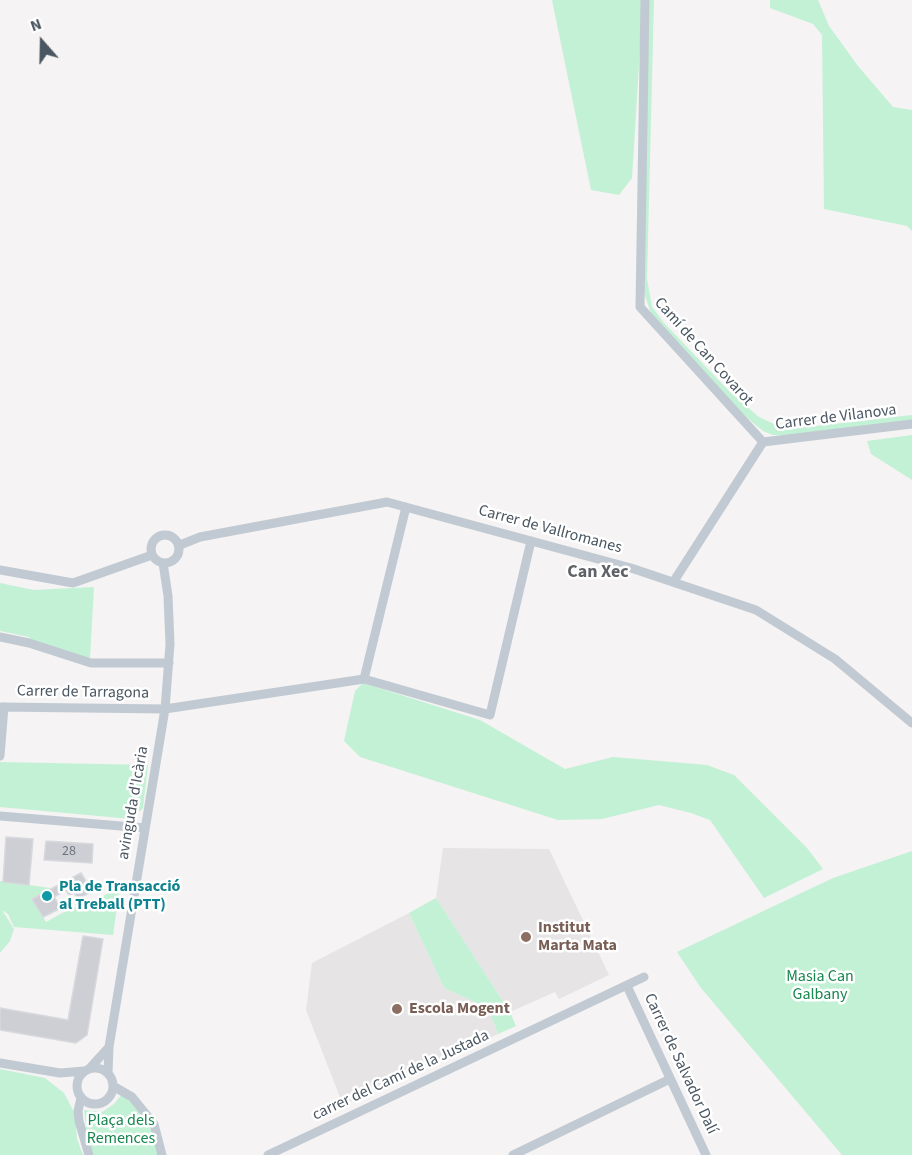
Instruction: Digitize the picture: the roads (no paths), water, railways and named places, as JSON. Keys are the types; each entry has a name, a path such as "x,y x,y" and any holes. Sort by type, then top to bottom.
{"street":[{"name":"Camí de Can Covarot","path":"645,0 640,307 763,442"},
{"name":"Carrer de Vilanova","path":"763,442 912,424"},
{"path":"674,581 763,442"},
{"name":"Carrer de Vallromanes","path":"180,545 200,537 387,502 631,568 756,610 835,658 912,723"},
{"path":"406,507 364,680 490,715 531,541"},
{"path":"161,535 175,537 180,545 179,555 168,563 158,562 152,555 153,541 161,535"},
{"path":"0,570 73,583 152,555"},
{"name":"avinguda d'Icària","path":"108,1073 109,1047 165,709 168,596 163,563"},
{"path":"0,637 29,643 91,663 168,663"},
{"name":"Carrer de Tarragona","path":"2,707 165,709 364,680"},
{"path":"0,756 2,707"},
{"path":"0,816 145,828"},
{"name":"carrer del Camí de la Justada","path":"268,1155 644,977"},
{"name":"Carrer de Salvador Dalí","path":"627,986 706,1155"},
{"path":"76,1088 77,1081 109,1047"},
{"path":"0,1063 60,1073 100,1068 108,1073 113,1086 110,1097 105,1102 88,1104 81,1098 76,1088 60,1073"},
{"path":"513,1155 670,1079"},
{"path":"113,1086 132,1097 154,1124 162,1155"},
{"path":"81,1098 78,1111 79,1121 89,1155"}],"place":[{"name":"Pla de Transacció al Treball (PTT)","path":"47,896"},
{"name":"Institut Marta Mata","path":"526,937"},
{"name":"Escola Mogent","path":"397,1009"}],"district":[{"name":"Can Xec","path":"598,573"}],"park label":[{"name":"Masia Can Galbany","path":"820,986"},
{"name":"Plaça dels Remences","path":"121,1130"}]}
